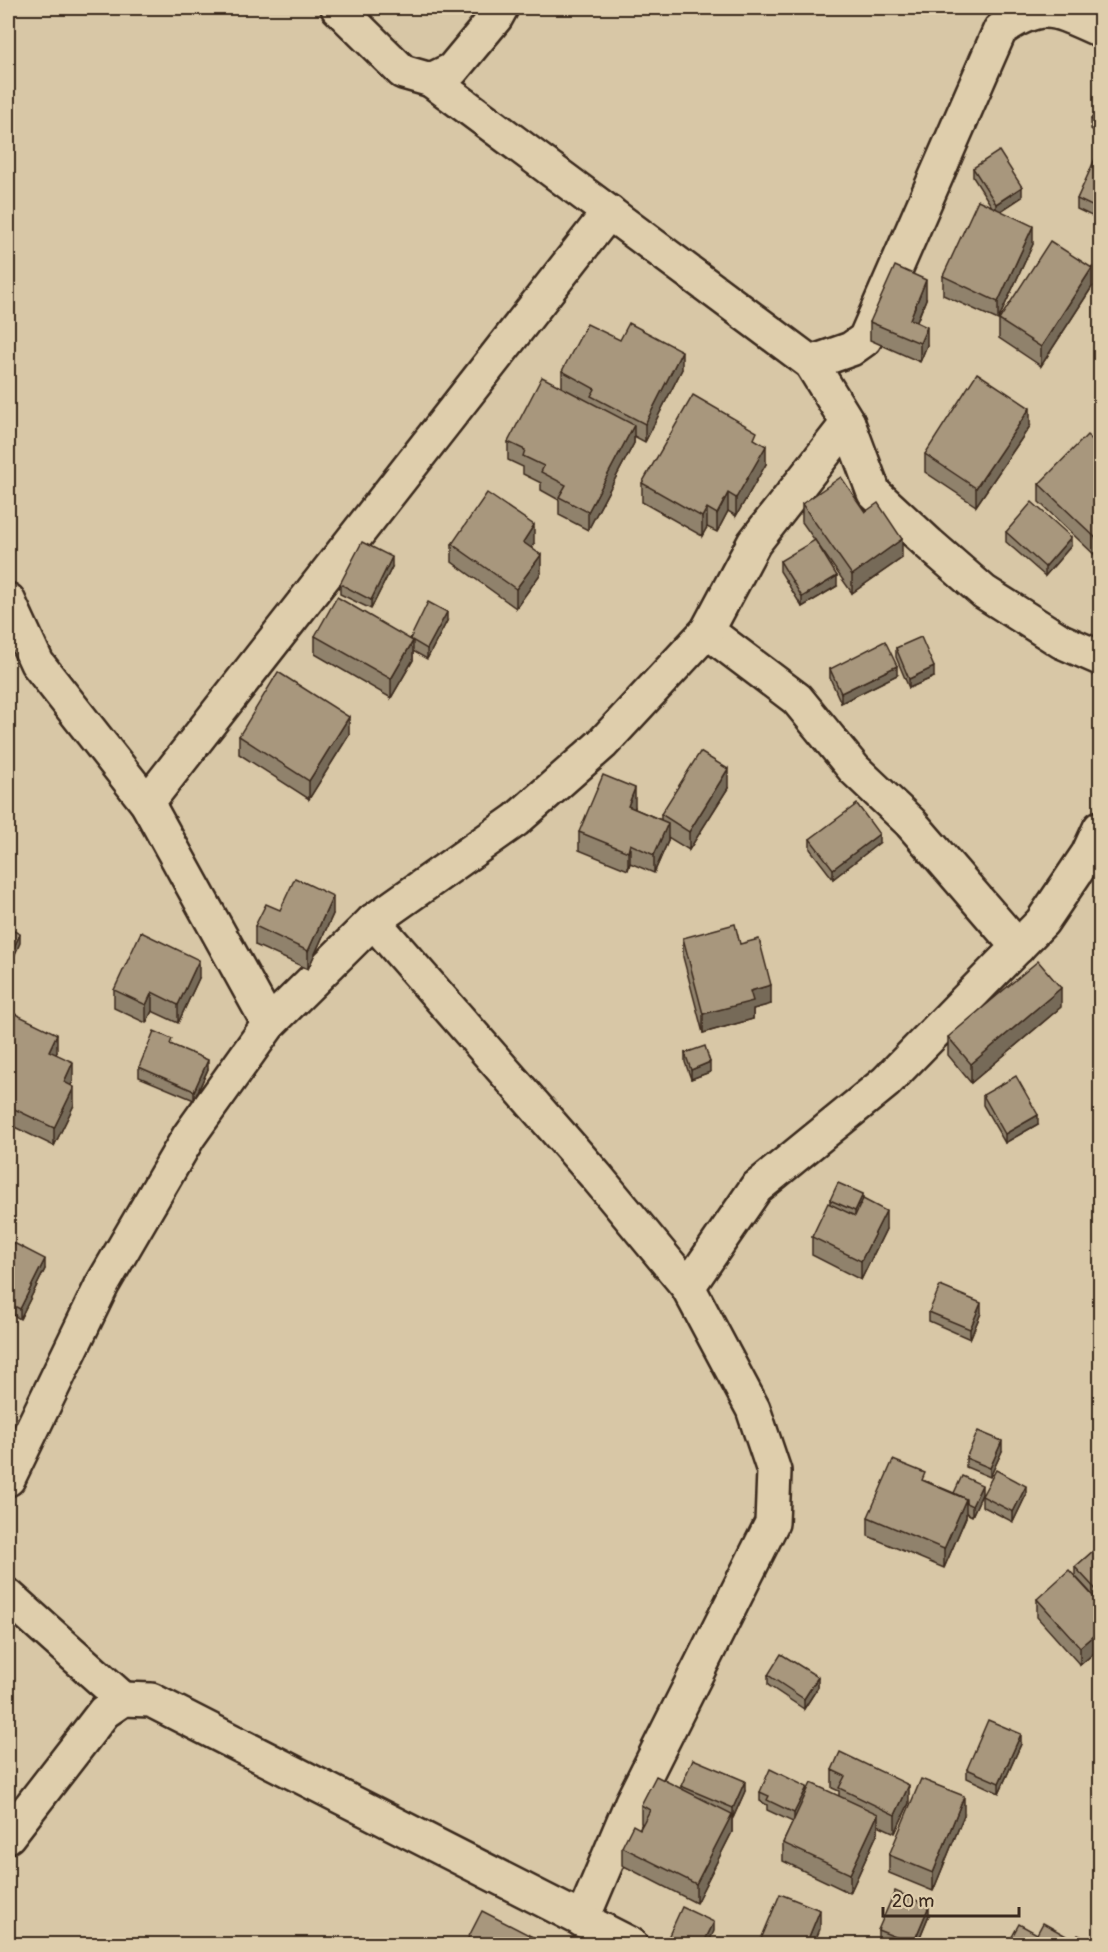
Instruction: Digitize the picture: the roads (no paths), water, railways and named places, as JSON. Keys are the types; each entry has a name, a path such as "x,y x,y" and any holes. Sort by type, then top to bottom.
{"street":[{"path":"338,8 404,72 431,80 812,363 848,423 874,493 984,592 1061,641 1101,658"},
{"path":"431,80 452,70 501,8"},
{"path":"812,363 851,350 865,339 1000,30 1017,16 1032,9 1052,9 1101,30"},
{"path":"147,803 609,212"},
{"path":"8,1479 102,1285 189,1136 269,1024 373,921 516,820 602,744 706,631 754,543 848,423"},
{"path":"8,600 37,663 147,803 269,1024"},
{"path":"706,631 797,699 854,769 910,822 1018,947"},
{"path":"688,1287 756,1188 886,1082 1042,922 1088,854 1101,828"},
{"path":"373,921 596,1176 688,1287 753,1409 774,1471 772,1523 633,1802 582,1920"},
{"path":"8,1596 123,1699"},
{"path":"8,1836 104,1712 123,1699 151,1700 630,1944"}]}
